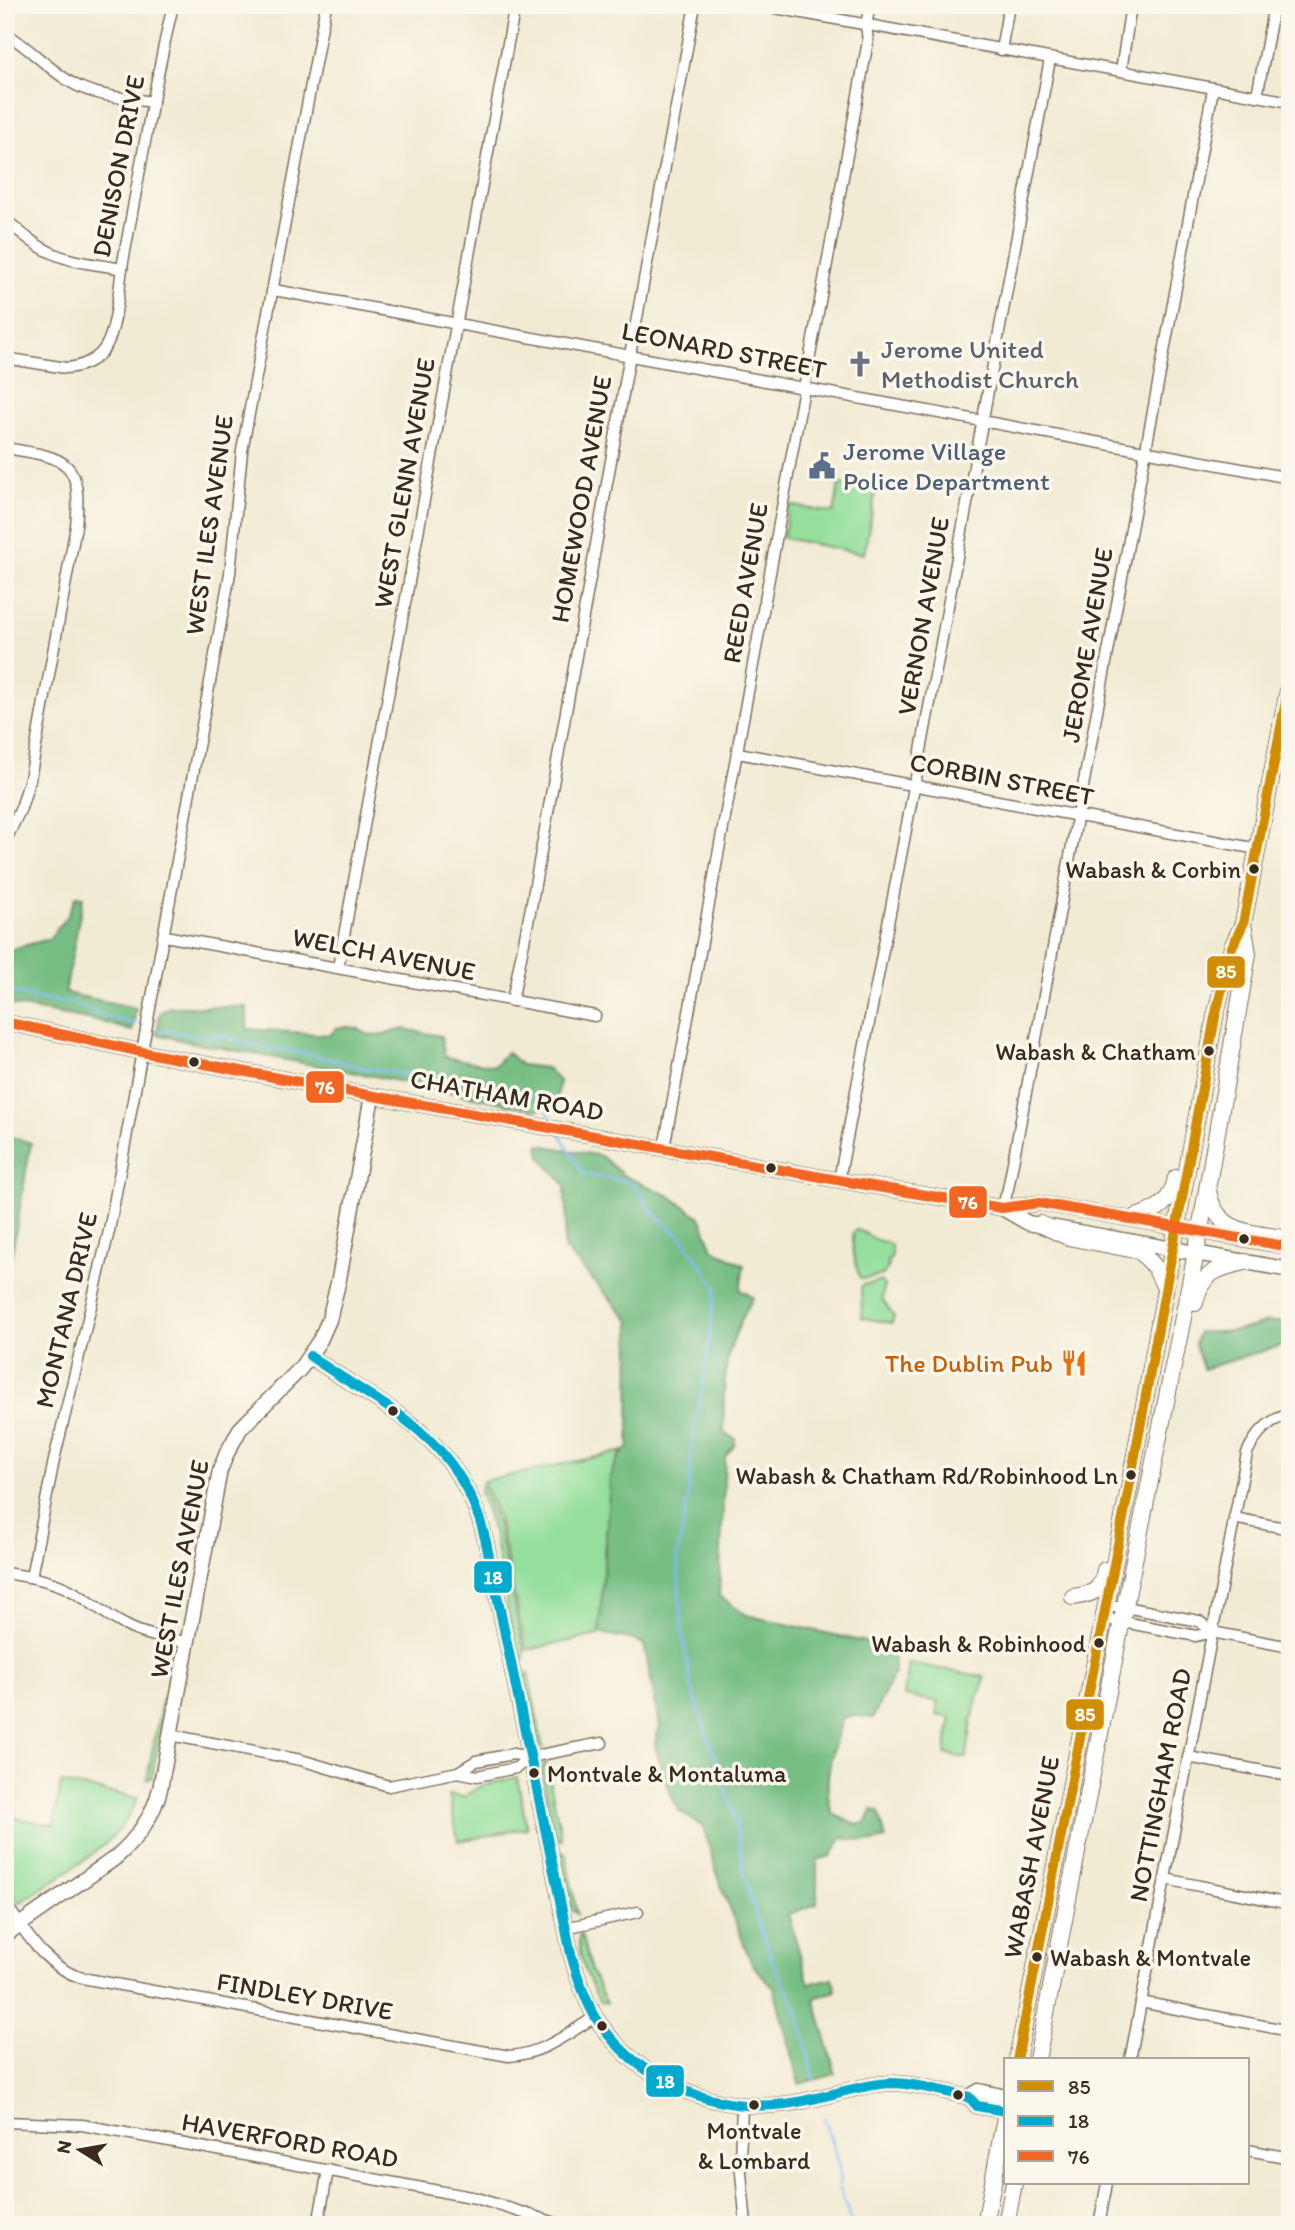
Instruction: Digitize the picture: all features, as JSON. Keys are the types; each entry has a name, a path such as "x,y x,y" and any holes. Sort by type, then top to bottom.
{"main road":[{"name":"WABASH AVENUE","path":"1017,2058 1129,1488 1215,1017 1232,947 1243,924 1290,680"},
{"name":"WABASH AVENUE","path":"1037,2058 1200,1231 1248,954 1243,924"},
{"path":"1133,1218 1160,1206 1170,1196 1174,1190 1182,1145 1193,1131"},
{"path":"1208,1184 1211,1203 1222,1221 1233,1229 1290,1239"},
{"path":"1040,1224 1068,1237 1140,1251 1155,1266 1165,1288"},
{"path":"1155,1457 1171,1425 1199,1286 1211,1273 1245,1262"},
{"path":"1073,1597 1091,1593 1102,1583 1115,1515 1129,1488"},
{"path":"985,2225 1004,2123"},
{"path":"1006,2225 1014,2184"}],"street":[{"name":"DENISON DRIVE","path":"5,358 75,368 89,363 106,347 111,335 173,5"},
{"name":"WEST ILES AVENUE","path":"142,1052 230,573 242,451 326,5"},
{"name":"WEST GLENN AVENUE","path":"338,968 515,5"},
{"name":"HOMEWOOD AVENUE","path":"512,1001 695,5"},
{"path":"759,5 1290,102"},
{"name":"REED AVENUE","path":"664,1148 868,41 866,25 870,5"},
{"path":"1001,50 1009,5"},
{"path":"1121,71 1131,5"},
{"path":"1257,96 1274,5"},
{"path":"5,33 75,84 106,94 153,102"},
{"name":"VERNON AVENUE","path":"839,1180 1050,59"},
{"name":"JEROME AVENUE","path":"1002,1208 1008,1189 1213,89"},
{"path":"5,219 51,253 76,261 122,269"},
{"name":"LEONARD STREET","path":"274,290 1290,478"},
{"path":"5,448 48,456 67,465 75,478 79,502 30,779 21,808 5,842"},
{"name":"CORBIN STREET","path":"738,753 1258,849"},
{"name":"WELCH AVENUE","path":"164,936 595,1016"},
{"name":"CHATHAM ROAD","path":"5,1022 142,1052 536,1127 1002,1208 1039,1203 1290,1247"},
{"name":"MONTANA DRIVE","path":"31,1577 54,1460 101,1269 142,1052"},
{"name":"WEST ILES AVENUE","path":"5,1935 103,1867 129,1845 150,1816 158,1798 217,1484 227,1453 240,1429 292,1377 320,1340 334,1304 372,1096"},
{"name":"CHATHAM ROAD","path":"1002,1208 1028,1223 1290,1270"},
{"path":"310,1356 413,1424 440,1448 464,1482 482,1526 565,1928 579,1983 595,2017 620,2047 661,2079 702,2097 742,2105 788,2104 876,2084 892,2083 969,2097 977,2106 1004,2112"},
{"name":"NOTTINGHAM ROAD","path":"1130,2058 1248,1453 1254,1439 1275,1419 1290,1414"},
{"path":"1234,1518 1290,1529"},
{"path":"5,1573 42,1579 75,1592 135,1630 188,1642"},
{"path":"1105,1612 1199,1621 1212,1632 1290,1647"},
{"path":"170,1735 301,1760 388,1786 458,1772 488,1759 513,1754 530,1757 602,1743"},
{"path":"1188,1757 1290,1776"},
{"path":"1165,1880 1290,1904"},
{"name":"FINDLEY DRIVE","path":"5,1903 45,1958 59,1968 82,1978 494,2054 517,2055 540,2050 595,2017"},
{"path":"565,1928 638,1912"},
{"path":"1141,2002 1290,2031"},
{"path":"969,2097 979,2091 1004,2096"},
{"path":"742,2105 740,2162 746,2225"},
{"name":"HAVERFORD ROAD","path":"5,2122 82,2125 476,2197 562,2225"},
{"path":"1250,2150 1290,2158"},
{"path":"318,2225 328,2170"},
{"path":"1099,2225 1107,2184"}],"green space":[{"path":"839,484 876,490 864,554 783,538 789,505 834,513"},
{"path":"76,896 83,897 65,993 136,1008 132,1031 99,1021 5,1004 5,951 49,939 68,915"},
{"path":"169,1007 247,1007 247,1029 331,1035 336,1028 351,1027 378,1036 404,1029 441,1036 445,1057 494,1066 507,1052 521,1065 547,1068 559,1081 557,1105 536,1110 157,1034 160,1013"},
{"path":"5,1135 31,1143 5,1293"},
{"path":"539,1145 601,1156 624,1176 668,1195 700,1217 713,1249 744,1265 740,1290 753,1297 732,1342 726,1369 724,1433 735,1439 735,1445 725,1457 719,1596 746,1615 874,1644 894,1659 894,1673 873,1718 852,1715 843,1718 829,1766 828,1779 829,1803 833,1814 857,1825 867,1822 872,1810 879,1812 886,1839 873,1842 842,1838 831,1856 817,1860 817,1904 788,1914 809,1984 832,1978 836,1991 814,1998 836,2074 799,2084 774,1988 752,1964 723,1891 703,1827 678,1810 662,1773 655,1743 660,1726 644,1644 599,1633 610,1479 617,1462 629,1447 630,1321 564,1248 567,1207 565,1185 541,1157"},
{"path":"856,1230 891,1245 891,1259 883,1275 862,1279 859,1277 853,1251 853,1233"},
{"path":"880,1281 884,1285 882,1299 894,1317 892,1323 862,1318 861,1287"},
{"path":"1267,1322 1290,1322 1290,1343 1203,1369 1195,1345 1198,1332 1233,1331"},
{"path":"624,1451 619,1456 604,1550 604,1589 599,1635 526,1650 498,1517 483,1481"},
{"path":"481,1483 497,1524 525,1658 517,1654 493,1531 480,1493"},
{"path":"909,1663 985,1677 977,1696 973,1717 969,1721 972,1722 966,1758 945,1754 951,1718 936,1715 938,1702 904,1696"},
{"path":"528,1673 543,1748 535,1739 523,1681"},
{"path":"162,1698 166,1701 152,1778 147,1780"},
{"path":"546,1763 562,1840 555,1838 542,1773"},
{"path":"517,1777 527,1828 458,1841 449,1795 464,1797 481,1786"},
{"path":"61,1783 138,1798 124,1823 109,1840 20,1903 5,1882 5,1816 54,1825"},
{"path":"565,1852 577,1914 571,1908 559,1856"},
{"path":"581,1934 591,1971 606,2003 600,2002 585,1970 579,1943"}],"waterway":[{"path":"5,990 39,999 76,1004 135,1024"},
{"path":"159,1030 206,1037 221,1035 257,1046 309,1054 370,1069 492,1086 539,1097 554,1123"},
{"path":"560,1134 583,1174 633,1183 651,1210 683,1239 716,1286 706,1366 692,1439 688,1498 677,1555 682,1631 692,1689 736,1821 744,1874 757,1919 772,1960 798,2012 814,2079"},
{"path":"824,2118 838,2161 840,2189 852,2225"}],"transit line":[{"name":"85","path":"1017,2058 1129,1488 1215,1017 1232,947 1243,924 1290,680"},
{"name":"76","path":"5,1022 142,1052 346,1091 854,1183 1002,1208 1039,1203 1290,1247"},
{"name":"18","path":"310,1356 419,1430 459,1476 475,1506 486,1542 571,1954 588,2003 613,2040 633,2059 679,2088 731,2103 785,2104 864,2087 900,2083 969,2097 977,2106 1004,2111"}],"place":[{"name":"Jerome United Methodist Church","path":"860,364"},
{"name":"Jerome Village Police Department","path":"822,466"},
{"name":"Wabash & Corbin","path":"1254,869"},
{"name":"Wabash & Chatham","path":"1209,1051"},
{"name":"The Dublin Pub","path":"1074,1363"},
{"name":"Wabash & Chatham Rd/Robinhood Ln","path":"1131,1475"},
{"name":"Wabash & Robinhood","path":"1099,1643"},
{"name":"Montvale & Montaluma","path":"534,1773"},
{"name":"Wabash & Montvale","path":"1037,1957"},
{"name":"Montvale & Lombard","path":"754,2105"}]}
